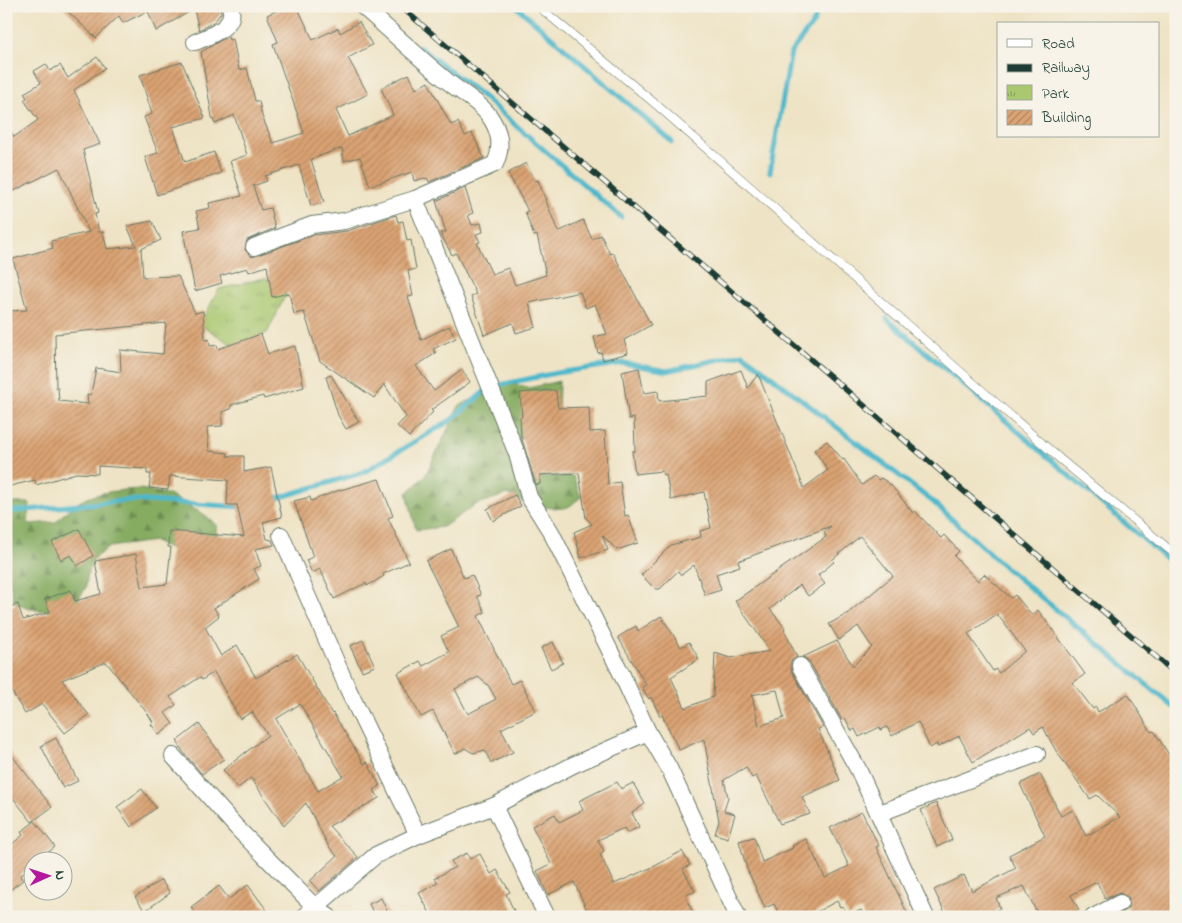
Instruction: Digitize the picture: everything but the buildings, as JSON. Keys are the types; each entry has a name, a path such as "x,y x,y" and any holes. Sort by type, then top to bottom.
{"street":[{"path":"195,42 222,30 229,19 230,6"},
{"path":"254,247 312,225 344,221 415,199 495,164 500,154 500,139 492,120 481,107 446,81 362,6"},
{"path":"415,199 517,454 529,497 551,532 648,732 669,768 738,917"},
{"path":"281,535 348,688 418,835"},
{"path":"800,666 880,813 926,917"},
{"path":"172,756 316,914 376,856 418,835 494,806 573,765 648,732"},
{"path":"880,813 1037,754"},
{"path":"494,806 546,917"},
{"path":"1093,917 1120,903"}],"lane":[{"path":"538,6 666,114 1060,459 1176,555"}],"green space":[{"path":"265,278 287,292 267,333 232,345 200,324 219,289"},
{"path":"559,381 558,418 552,437 518,439 527,477 573,476 581,497 568,507 554,508 528,503 507,494 475,505 443,527 416,530 407,493 425,476 459,406 506,382 529,388"},
{"path":"140,489 167,494 205,515 217,525 218,540 169,548 155,541 109,547 93,559 88,571 86,587 77,602 46,611 32,609 14,602 6,564 6,503 30,503 28,524 56,522 74,505 94,496 115,491"}],"waterway":[{"path":"516,6 672,142"},
{"path":"770,172 791,52 814,22 818,6"},
{"path":"419,47 481,95 621,217"},
{"path":"887,319 1176,567"},
{"path":"271,500 364,472 451,420 490,387 556,373 624,363 667,371 743,354 933,502 1006,568 1176,709"},
{"path":"6,512 130,500 244,507"}],"railway":[{"path":"400,6 1176,674"}]}
